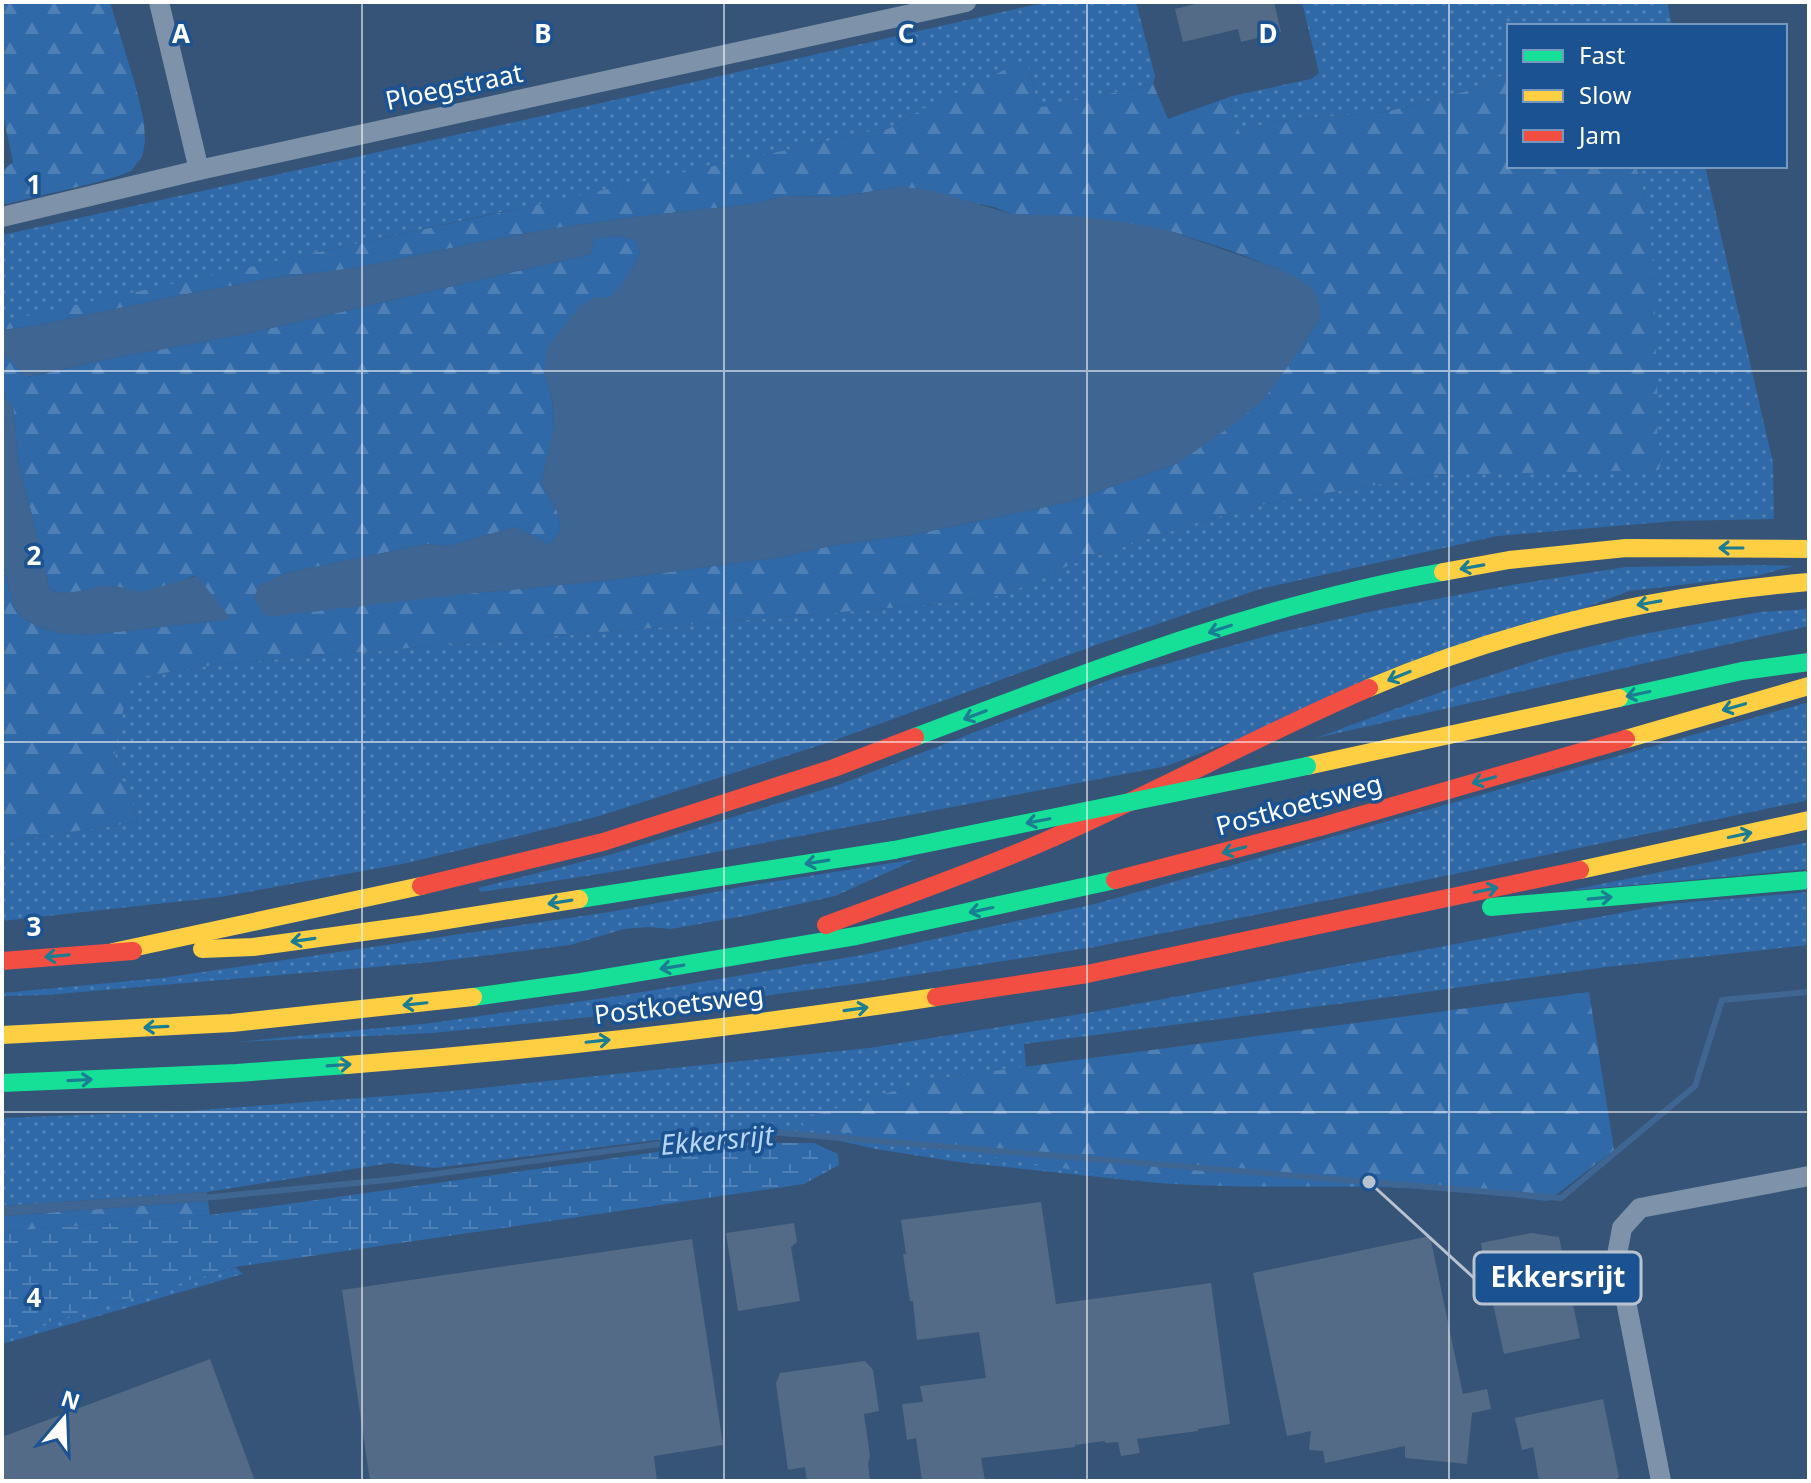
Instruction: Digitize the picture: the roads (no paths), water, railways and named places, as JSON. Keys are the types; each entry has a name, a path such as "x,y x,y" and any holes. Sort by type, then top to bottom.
{"highway":[{"path":"113,952 415,887 603,842 834,768 1108,664 1271,613 1397,580 1509,560 1626,548 1809,549"},
{"name":"Postkoetsweg","path":"749,955 1059,835 1258,738 1451,655 1540,628 1630,606 1754,585 1809,582"},
{"name":"Postkoetsweg","path":"2,961 113,952 253,947 422,924 894,850 1307,766 1742,671 1809,662"},
{"name":"Postkoetsweg","path":"2,1035 232,1023 425,1003 581,982 856,936 1086,888 1320,827 1809,686"},
{"name":"Postkoetsweg","path":"2,1083 237,1073 435,1058 858,1009 1087,974 1809,820"},
{"name":"Postkoetsweg","path":"1355,918 1809,880"}],"street":[{"path":"159,2 199,170"},
{"name":"Ploegstraat","path":"2,217 199,170 966,2"},
{"path":"1661,1481 1617,1255 1622,1228 1640,1208 1809,1176"}],"waterway":[{"name":"Ekkersrijt","path":"203,1198 397,1179 759,1131 1561,1198 1695,1086 1722,1000 1809,992"}],"place":[{"name":"Ekkersrijt","path":"1369,1182"}]}
